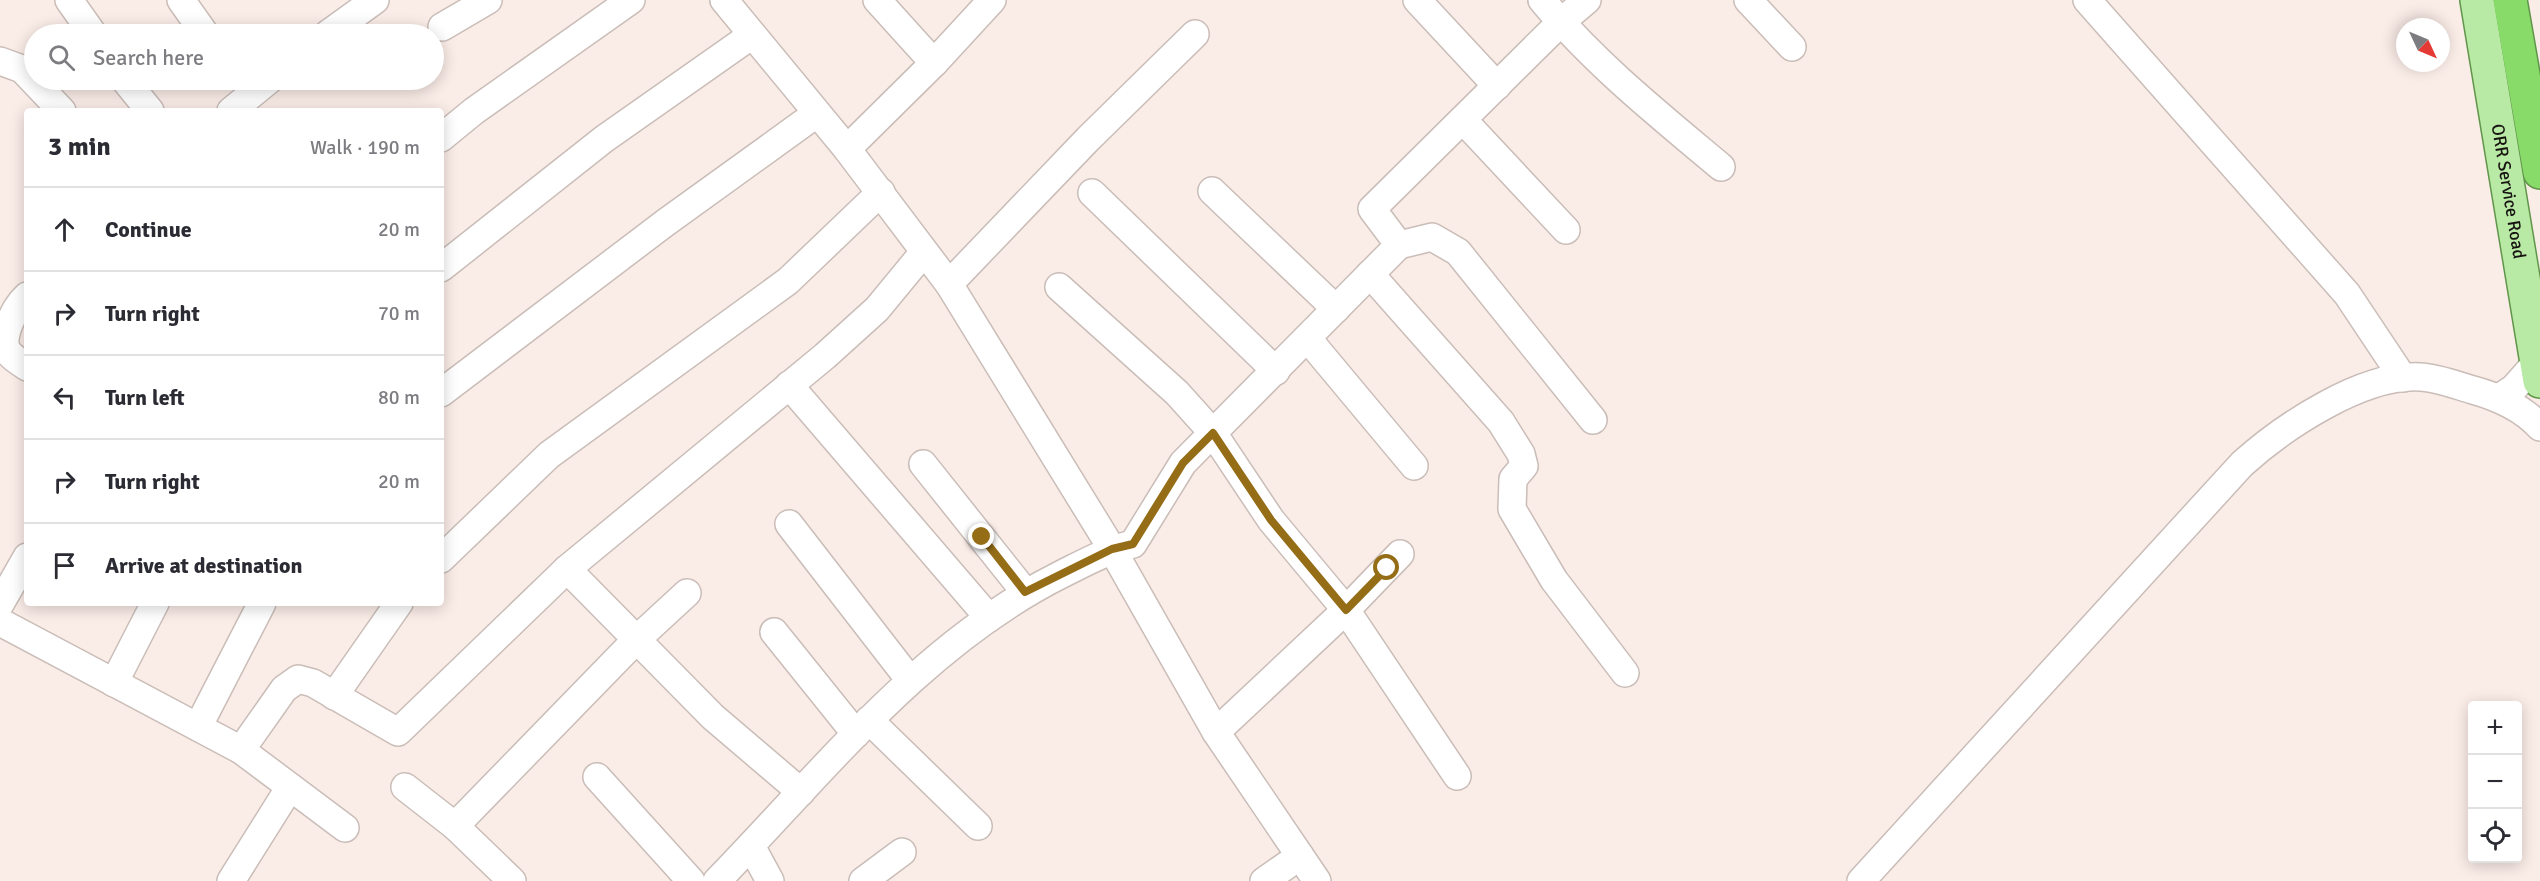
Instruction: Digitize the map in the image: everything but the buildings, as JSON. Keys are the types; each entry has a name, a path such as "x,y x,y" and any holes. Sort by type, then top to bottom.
{"highway":[{"path":"2510,0 2540,172"}],"main road":[{"path":"2456,0 2469,37 2490,77"},
{"name":"ORR Service Road","path":"2477,0 2538,372"}],"street":[{"path":"69,0 86,24"},
{"path":"181,0 198,24"},
{"path":"342,24 375,0"},
{"path":"444,25 488,0"},
{"path":"444,136 474,111 631,0"},
{"path":"724,0 847,149 949,284 1112,549 1215,732 1317,881"},
{"path":"877,0 934,63"},
{"path":"1417,0 1497,86"},
{"path":"1542,0 1560,22 1645,103 1721,167"},
{"path":"1399,244 1372,209 1560,22 1587,0"},
{"path":"1748,0 1792,47"},
{"path":"2087,0 2347,294 2403,378"},
{"path":"847,149 934,63 983,3"},
{"path":"949,284 1088,140 1195,34"},
{"path":"444,266 604,140 752,35"},
{"path":"0,61 24,71"},
{"path":"42,90 59,108"},
{"path":"133,90 148,108"},
{"path":"234,108 250,90"},
{"path":"444,391 637,244 816,114"},
{"path":"1462,120 1566,230"},
{"path":"1212,191 1336,309"},
{"path":"444,556 549,455 788,281 881,192"},
{"path":"1092,193 1276,371"},
{"path":"717,881 909,680 1025,592 1112,549 1133,544 1183,463 1308,339 1399,244 1432,237 1458,252 1593,420"},
{"path":"241,750 284,689 298,679 313,683 398,732 567,569 877,309 924,252"},
{"path":"1370,274 1501,423 1511,438 1521,454 1524,466 1513,479 1512,509 1554,580 1625,673"},
{"path":"1059,287 1177,393 1213,433 1271,520 1346,610 1457,776"},
{"path":"15,296 2,338 3,348 11,357 24,365"},
{"path":"1308,339 1414,466"},
{"path":"2499,398 2538,372"},
{"path":"1861,881 2249,458 2278,434 2312,413 2366,387 2403,378 2420,377 2444,381 2499,398 2522,411 2540,427"},
{"path":"789,385 989,618"},
{"path":"923,464 1025,592"},
{"path":"789,524 909,680"},
{"path":"1215,732 1346,610 1400,554"},
{"path":"0,604 24,562"},
{"path":"567,569 713,717 801,792"},
{"path":"455,826 636,640 687,593"},
{"path":"114,683 153,606"},
{"path":"198,727 260,606"},
{"path":"334,696 397,606"},
{"path":"0,622 241,750 345,828"},
{"path":"774,632 862,727 978,826"},
{"path":"597,777 691,881"},
{"path":"231,881 290,787"},
{"path":"405,787 455,826 512,881"},
{"path":"751,846 770,881"},
{"path":"863,881 902,852"},
{"path":"1264,881 1300,856"}],"route":[{"path":"982,537 1025,592 1112,549 1133,544 1183,463 1213,433 1271,520 1346,610 1387,568"}]}
